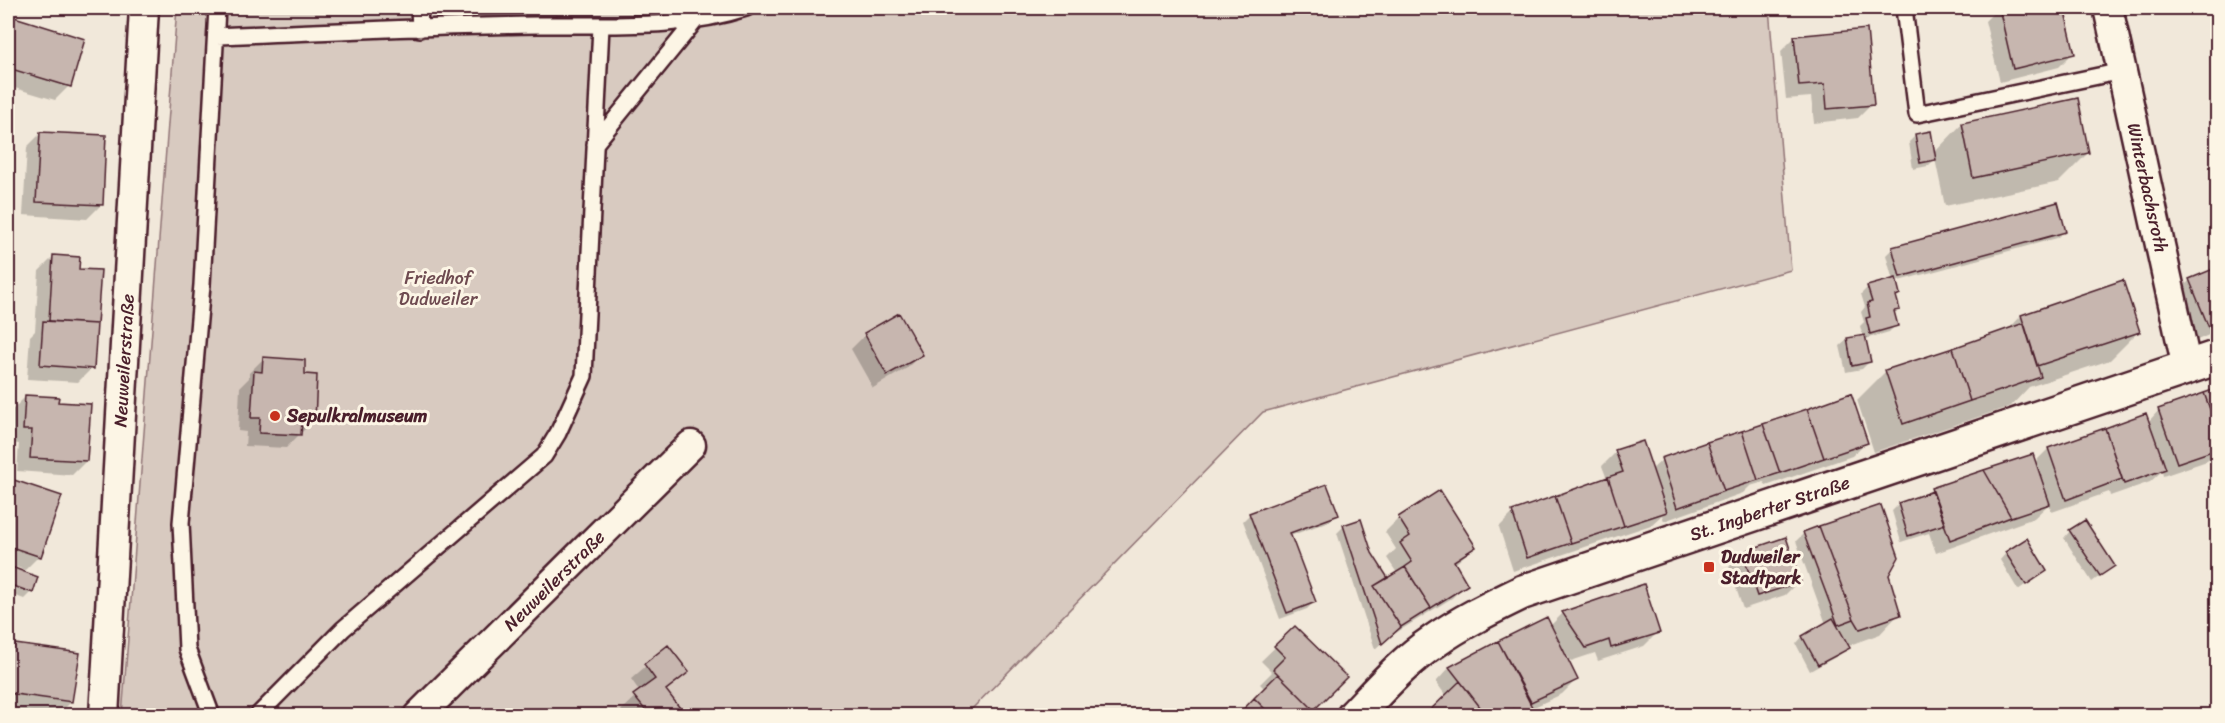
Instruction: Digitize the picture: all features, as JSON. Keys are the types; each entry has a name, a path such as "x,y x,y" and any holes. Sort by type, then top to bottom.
{"main road":[{"name":"St. Ingberter Straße","path":"1354,716 1389,679 1431,643 1473,617 1523,592 2217,357"}],"street":[{"name":"Neuweilerstraße","path":"104,716 144,8"},
{"name":"Winterbachsroth","path":"2108,8 2187,368"},
{"name":"Neuweilerstraße","path":"418,716 691,445"}],"lane":[{"path":"212,716 187,649 181,523 202,285 217,8"},
{"path":"419,8 420,29"},
{"path":"216,36 539,25 601,26 746,8"},
{"path":"1904,8 1917,114 2122,71"},
{"path":"595,144 697,14"},
{"path":"257,716 343,629 543,456 558,433 584,376 601,26"}],"green space":[{"name":"Friedhof Dudweiler","path":"177,8 1769,8 1791,270 1263,412 966,715 122,716"}],"building":[{"path":"1999,8 2064,8 2075,54 2013,69"},
{"path":"8,15 85,39 71,87 8,68"},
{"path":"1867,29 1874,105 1827,109 1825,84 1799,86 1794,36"},
{"path":"2078,98 2089,153 1973,178 1962,123"},
{"path":"1931,131 1936,160 1920,163 1915,134"},
{"path":"40,132 106,135 103,205 36,202"},
{"path":"2058,202 2066,232 1900,277 1892,247"},
{"path":"53,255 80,257 79,269 101,270 97,324 49,321"},
{"path":"2218,267 2218,324 2209,328 2189,279"},
{"path":"1896,278 1900,294 1896,296 1900,310 1894,311 1898,326 1870,334 1866,318 1870,317 1867,303 1872,302 1867,286"},
{"path":"2123,280 2140,332 2037,366 2021,315"},
{"path":"899,313 923,355 887,375 864,333"},
{"path":"43,321 97,324 94,369 40,365"},
{"path":"2024,323 2041,377 1970,401 1953,348"},
{"path":"1865,335 1871,362 1852,366 1847,338"},
{"path":"1953,348 1970,401 1903,424 1885,370"},
{"path":"263,357 305,360 305,374 317,375 315,421 302,420 301,435 259,433 260,418 251,418 254,371 262,372"},
{"path":"2218,388 2218,431 2204,393"},
{"path":"1851,393 1868,443 1824,458 1807,409"},
{"path":"2204,393 2218,431 2218,449 2177,463 2158,409"},
{"path":"25,395 59,397 58,402 91,404 87,461 30,458 32,430 23,430"},
{"path":"1807,409 1824,458 1780,473 1763,424"},
{"path":"2146,413 2166,469 2124,484 2105,428"},
{"path":"1763,424 1780,473 1758,480 1742,431"},
{"path":"2105,428 2122,479 2066,500 2048,448"},
{"path":"1742,431 1758,480 1724,491 1707,442"},
{"path":"1643,441 1667,512 1624,526 1608,477 1623,472 1615,450"},
{"path":"1707,442 1724,491 1677,508 1661,458"},
{"path":"2033,454 2050,504 2011,517 1984,470"},
{"path":"1984,470 2011,517 1950,540 1931,488"},
{"path":"1608,477 1624,526 1571,543 1555,496"},
{"path":"8,478 62,496 41,557 8,546"},
{"path":"1327,484 1339,515 1290,533 1316,602 1287,613 1249,513"},
{"path":"1440,490 1476,547 1454,561 1468,585 1431,608 1405,567 1412,562 1400,543 1410,536 1398,517"},
{"path":"1933,491 1945,524 1908,536 1898,503"},
{"path":"1555,496 1571,543 1527,558 1512,511"},
{"path":"1881,505 1899,557 1889,575 1901,615 1860,629 1854,619 1819,526"},
{"path":"1361,519 1372,553 1388,578 1374,586 1401,627 1382,644 1343,525"},
{"path":"2085,520 2115,566 2100,576 2069,530"},
{"path":"1819,526 1854,619 1838,625 1803,532"},
{"path":"1786,537 1801,582 1757,596 1742,552"},
{"path":"2027,538 2047,571 2026,585 2005,552"},
{"path":"9,566 38,577 33,593 8,584"},
{"path":"1405,567 1431,608 1401,627 1374,586"},
{"path":"1644,584 1660,633 1611,648 1609,640 1586,648 1562,612"},
{"path":"1547,617 1578,680 1531,702 1498,641"},
{"path":"1833,618 1850,648 1818,665 1802,636"},
{"path":"1295,626 1347,677 1314,710 1273,669 1285,657 1274,646"},
{"path":"1498,641 1533,709 1519,716 1514,709 1501,716 1487,716 1449,667"},
{"path":"8,643 80,653 72,702 8,693"},
{"path":"668,645 689,672 666,690 683,712 679,716 650,716 633,695 655,679 644,664"},
{"path":"1278,674 1314,710 1309,716 1272,716 1254,698"},
{"path":"1460,681 1487,716 1424,716"},
{"path":"1254,698 1272,716 1237,716"}],"place":[{"name":"Sepulkralmuseum","path":"275,416"},
{"name":"Dudweiler Stadtpark","path":"1709,567"}]}
